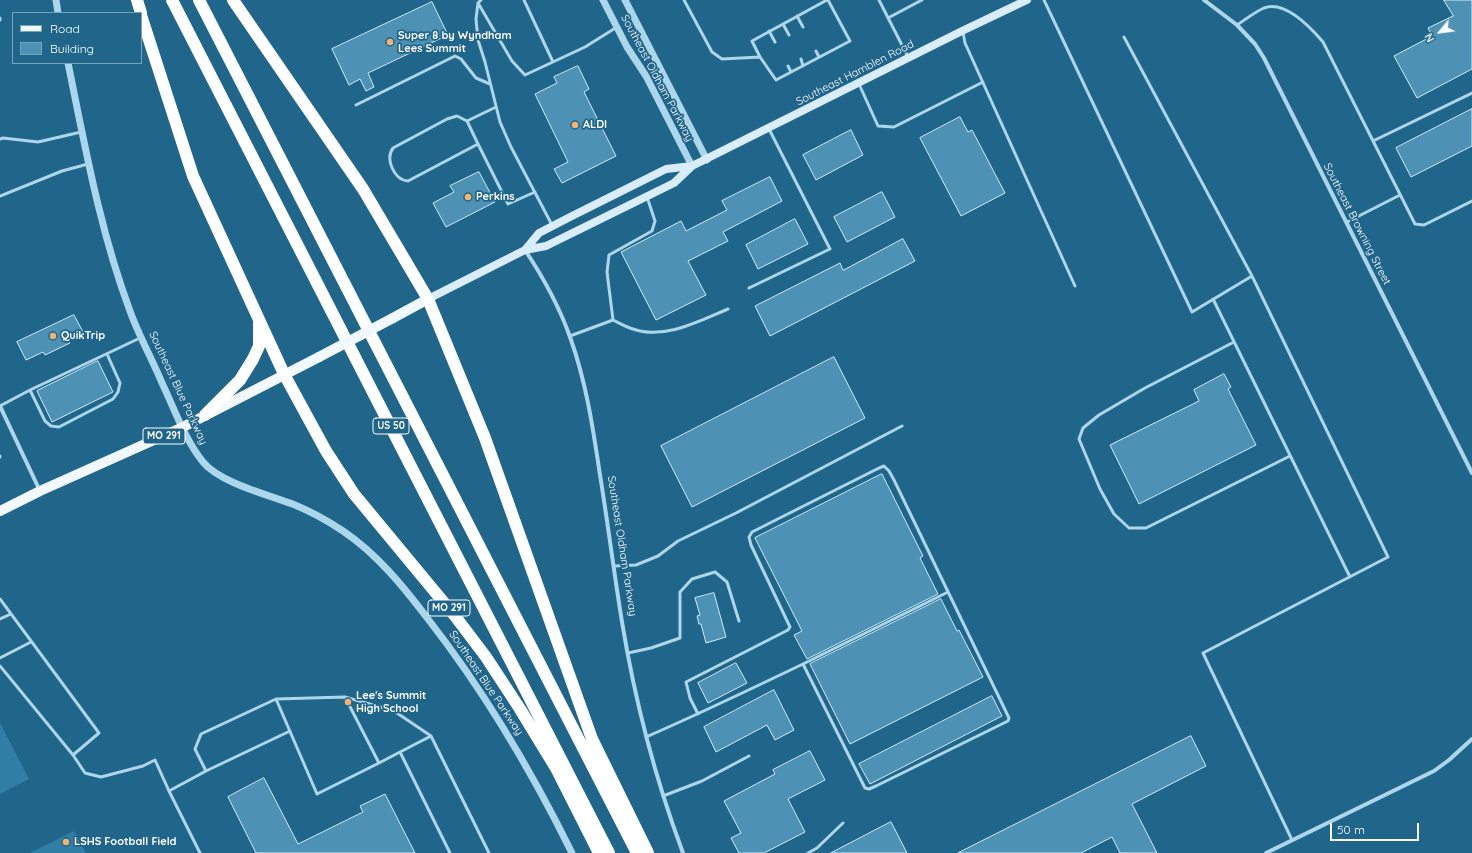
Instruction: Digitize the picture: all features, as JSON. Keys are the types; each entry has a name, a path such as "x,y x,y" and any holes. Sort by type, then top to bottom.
{"highway":[{"path":"137,0 140,12"},
{"name":"US 50","path":"172,0 609,853"},
{"name":"US 50","path":"199,0 638,853"},
{"path":"233,0 363,189 428,298 485,438 592,739 648,853"},
{"path":"142,17 193,176 284,374"},
{"path":"205,415 240,380 253,359 259,346 260,319"},
{"name":"MO 291","path":"284,374 326,452 354,494 455,616 486,657 520,708 556,768 599,853"}],"main road":[{"name":"Southeast Hamblen Road","path":"525,250 539,233 552,226 666,170 692,166 707,160 962,30 1027,0"},
{"name":"Southeast Hamblen Road","path":"428,298 525,250 546,246 674,183 692,166"},
{"path":"284,374 393,318 428,298"},
{"name":"MO 291","path":"0,511 40,491 183,427 284,374"}],"street":[{"path":"56,0 58,12"},
{"name":"Southeast Oldham Parkway","path":"603,0 627,47 646,76 692,166"},
{"name":"Southeast Oldham Parkway","path":"624,0 707,160"},
{"name":"Southeast Browning Street","path":"1204,0 1237,25 1255,44 1264,58 1472,473"},
{"name":"Southeast Blue Parkway","path":"68,64 98,207 130,313 196,452 212,471 223,478 297,506 323,519 360,543 392,574 439,633 483,696 535,780 572,853"},
{"name":"Southeast Oldham Parkway","path":"525,250 535,265 561,316 570,336 581,370 594,431 628,653 646,737 663,796 683,853"},
{"path":"0,406 40,491"},
{"path":"1266,853 1434,771 1449,760 1472,739"}],"lane":[{"path":"524,0 553,62"},
{"path":"684,0 712,52 722,59 760,58"},
{"path":"828,0 850,41 776,80 760,58 752,41 828,0"},
{"path":"880,0 908,58"},
{"path":"888,18 922,0"},
{"path":"1044,0 1192,312 1252,276"},
{"path":"480,2 512,61 525,75 585,47 617,27"},
{"path":"480,2 476,19 478,40 500,122 511,147 552,226"},
{"path":"1237,25 1264,7 1274,6 1283,8 1300,18 1323,42 1415,224 1424,225 1472,201"},
{"path":"797,16 803,27"},
{"path":"783,24 789,35"},
{"path":"962,30 965,43 1075,286"},
{"path":"769,32 775,42"},
{"path":"1124,37 1252,276 1388,557 1203,654 1292,840"},
{"path":"816,51 819,57"},
{"path":"356,105 455,56 461,59 476,78 490,84"},
{"path":"801,60 803,66"},
{"path":"788,66 791,72"},
{"path":"858,83 878,126 894,127 983,82"},
{"path":"1373,141 1472,93"},
{"path":"467,121 496,107"},
{"path":"478,144 408,181 402,181 397,176 390,160 390,153 393,148 447,119 457,116 467,121 508,204 535,192"},
{"path":"749,288 830,249 769,128"},
{"path":"0,139 3,138 38,142 82,132"},
{"path":"0,196 62,170 89,164"},
{"path":"1347,222 1400,195"},
{"path":"613,320 607,272 609,255 652,231 655,221 647,196"},
{"path":"1213,299 1350,577"},
{"path":"570,336 613,320 634,329 662,333 692,324 728,310"},
{"path":"0,406 30,390 142,337"},
{"path":"1234,342 1145,388 1099,415 1083,428 1080,439 1100,489 1114,514 1129,528 1146,528 1290,456"},
{"path":"30,390 45,421 51,426 59,427 113,399 118,392 120,383 107,354"},
{"path":"614,566 636,565 658,556 678,541 736,513 902,426"},
{"path":"698,714 691,701 686,682 788,630 790,627 750,545 749,537 752,532 884,466 889,471 1007,713 1009,718 1008,721 876,786 869,789 865,788 803,664"},
{"path":"628,653 651,648 680,638 680,592 692,579 715,572 727,582 739,621"},
{"path":"646,737 803,664 948,592"},
{"path":"0,599 99,733 73,755"},
{"path":"0,619 11,614"},
{"path":"0,658 31,642"},
{"path":"0,666 73,755 85,773 101,777 143,766 155,760 200,853"},
{"path":"345,697 379,763"},
{"path":"206,771 195,749 201,734 276,699 345,697 394,711 431,736 489,853"},
{"path":"276,699 317,794 431,736"},
{"path":"169,791 206,771 290,731"},
{"path":"400,752 450,853"},
{"path":"663,796 702,781 749,756"},
{"path":"808,853 817,848 843,823"}],"shaded area":[{"path":"0,723 29,779 0,794"},
{"name":"LSHS Football Field","path":"74,831 86,853 30,853"}],"building":[{"path":"1444,0 1472,0 1472,69 1417,98 1394,56 1432,36 1428,28 1453,16"},
{"name":"Super 8 by Wyndham Lees Summit","path":"432,2 448,35 368,73 374,87 366,91 360,79 349,85 332,49"},
{"name":"ALDI","path":"578,66 589,89 584,92 616,156 562,183 554,169 568,162 535,94 557,83 554,77"},
{"path":"1472,109 1472,146 1411,177 1396,148"},
{"path":"960,117 968,132 972,130 1005,193 961,216 920,138"},
{"path":"851,130 863,155 816,180 803,155"},
{"name":"Perkins","path":"479,172 495,202 446,227 433,203 454,192 450,186"},
{"path":"770,177 782,201 723,232 728,241 688,261 706,295 656,320 621,252 681,221 686,231 727,210 722,201"},
{"path":"882,192 895,217 847,242 834,217"},
{"path":"795,219 808,244 758,269 746,245"},
{"path":"903,239 915,261 770,336 755,306 840,263 843,270"},
{"name":"QuikTrip","path":"74,315 83,332 68,340 70,343 45,355 43,352 26,360 17,342"},
{"path":"834,357 865,418 692,507 661,446"},
{"name":"QuikTrip","path":"98,361 113,392 52,422 37,391"},
{"path":"1224,374 1231,387 1228,389 1256,445 1139,504 1110,445 1199,401 1194,390"},
{"path":"882,474 923,556 920,558 938,594 807,659 794,635 802,631 755,538"},
{"path":"714,593 726,637 706,643 701,624 699,624 697,616 700,615 695,598"},
{"path":"941,599 983,677 850,744 810,664"},
{"path":"736,663 747,683 708,703 698,683"},
{"path":"774,690 794,730 775,740 767,725 716,752 704,727"},
{"path":"992,696 1002,716 870,784 859,764"},
{"path":"1191,736 1206,766 1132,804 1157,853 1120,853 1112,837 1081,853 958,853"},
{"path":"810,751 825,780 788,799 805,832 764,853 739,853 731,838 741,833 724,801 775,774 773,770"},
{"path":"264,778 298,844 363,812 360,806 385,794 415,853 256,853 228,797"},
{"path":"891,822 907,853 831,853"}],"place":[{"name":"Super 8 by Wyndham Lees Summit","path":"390,42"},
{"name":"ALDI","path":"575,125"},
{"name":"Perkins","path":"468,197"},
{"name":"QuikTrip","path":"53,336"},
{"name":"Lee's Summit High School","path":"348,702"},
{"name":"LSHS Football Field","path":"66,842"}]}
